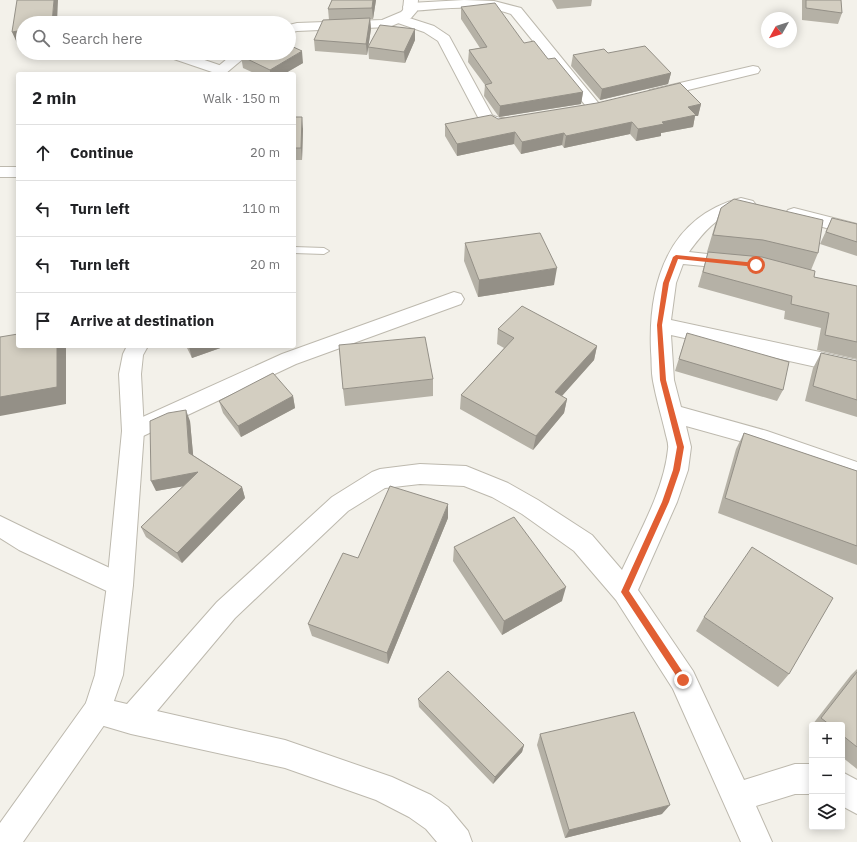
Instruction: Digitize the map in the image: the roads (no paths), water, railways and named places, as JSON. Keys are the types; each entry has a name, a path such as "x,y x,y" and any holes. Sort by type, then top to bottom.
{"street":[{"path":"296,27 384,24 400,19 406,15 410,11 411,4 453,3 503,6 516,11 595,108"},
{"path":"400,19 429,29 444,39 488,121 502,124 525,120"},
{"path":"188,60 218,72 234,60"},
{"path":"640,97 753,70"},
{"path":"579,110 610,104"},
{"path":"0,172 16,172"},
{"path":"625,592 665,502 676,470 680,447 663,380 660,325 666,283 676,257 694,231 705,221 723,210 741,204 772,209 857,230"},
{"path":"676,257 749,264"},
{"path":"133,431 196,400 289,360 454,299"},
{"path":"660,325 857,368"},
{"path":"5,842 97,711 110,675 120,585 133,431 130,374 134,354 137,348"},
{"path":"671,413 768,440 857,471"},
{"path":"131,720 226,610 340,504 380,479 420,474 466,476 500,490 530,507 583,543 625,592 683,680 757,842"},
{"path":"0,526 28,542 120,585"},
{"path":"97,711 284,754 382,786 420,806 437,818 457,842"},
{"path":"737,797 795,779 809,779"},
{"path":"845,789 857,799"}],"lane":[{"path":"296,250 324,251"}]}
